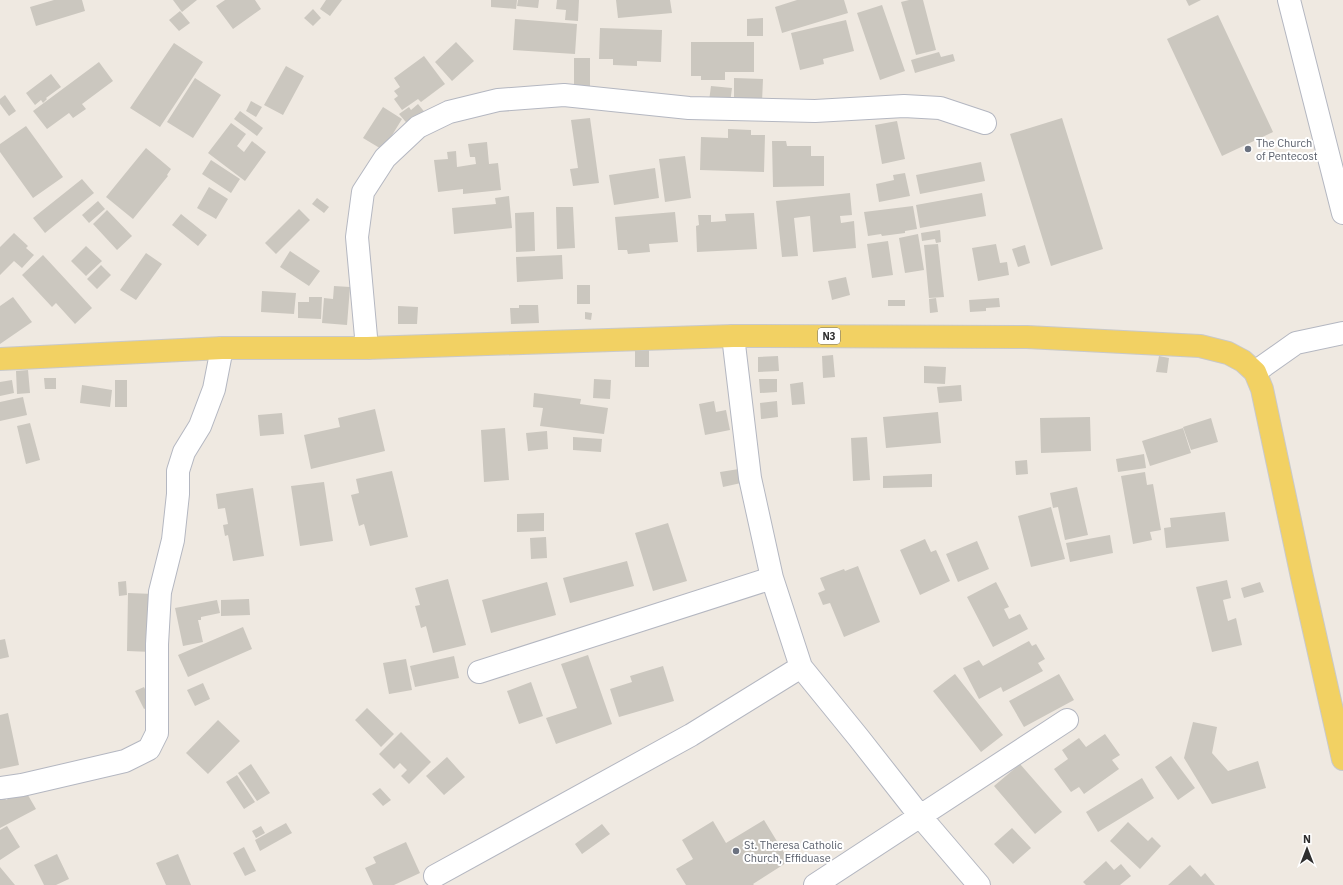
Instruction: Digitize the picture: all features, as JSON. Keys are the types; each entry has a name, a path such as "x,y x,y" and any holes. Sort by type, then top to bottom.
{"main road":[{"name":"N3","path":"0,358 222,348 367,348 733,336 1027,337 1200,346 1228,353 1243,361 1255,372 1262,389 1343,759"}],"street":[{"path":"1289,0 1343,213"},
{"path":"367,348 356,237 363,192 385,158 418,127 449,112 498,100 564,95 689,108 815,111 904,106 940,108 985,123"},
{"path":"1255,372 1296,343 1343,333"},
{"path":"733,336 750,478 772,578 801,667 920,816 979,885"},
{"path":"0,788 22,785 125,761 149,748 157,733 157,644 160,592 173,540 178,494 178,471 184,452 200,426 214,389 222,348"},
{"path":"479,672 772,578"},
{"path":"435,876 691,735 801,667"},
{"path":"815,885 1067,720"}],"building":[{"path":"54,0 82,0 85,11 36,26 30,7"},
{"path":"173,0 197,0 182,12"},
{"path":"225,0 255,0 261,9 233,29 216,6"},
{"path":"326,0 342,0 330,16 320,9"},
{"path":"491,0 517,0 516,9 491,7"},
{"path":"518,0 539,0 538,8 517,6"},
{"path":"557,0 579,0 578,21 565,20 566,10 556,9"},
{"path":"616,0 670,0 672,13 618,18"},
{"path":"797,0 844,0 848,13 782,33 775,7"},
{"path":"909,0 923,0 936,50 916,55 901,2"},
{"path":"1186,0 1201,0 1189,6"},
{"path":"882,5 905,71 880,80 857,13"},
{"path":"313,9 321,18 313,26 304,18"},
{"path":"180,11 190,23 179,31 169,20"},
{"path":"1218,15 1273,132 1222,156 1167,39"},
{"path":"763,18 763,36 747,36 747,19"},
{"path":"515,19 577,24 575,54 513,50"},
{"path":"846,20 854,51 823,59 824,64 800,70 791,33"},
{"path":"600,28 662,30 661,62 637,61 637,66 613,65 613,59 599,59"},
{"path":"456,42 474,61 452,81 435,62"},
{"path":"691,42 754,42 754,72 725,72 725,80 701,80 701,76 691,76"},
{"path":"174,43 203,62 160,127 130,108"},
{"path":"939,52 941,57 953,54 955,61 915,73 911,60"},
{"path":"424,56 445,84 421,102 418,99 402,110 394,99 398,96 394,91 400,87 394,78"},
{"path":"574,58 590,58 590,86 574,86"},
{"path":"99,62 113,81 82,104 86,109 73,118 69,113 47,129 33,111"},
{"path":"286,66 304,76 283,115 264,105"},
{"path":"51,74 61,87 46,98 47,99 43,103 41,100 35,105 26,93"},
{"path":"195,78 221,95 193,138 167,122"},
{"path":"734,78 763,79 762,102 734,101"},
{"path":"711,86 732,88 730,103 709,101"},
{"path":"5,95 16,111 9,116 0,104 0,99"},
{"path":"251,101 262,107 256,117 246,111"},
{"path":"418,104 427,115 411,128 399,114 409,107 411,110"},
{"path":"383,107 402,119 383,150 363,138"},
{"path":"240,111 263,128 257,136 234,119"},
{"path":"590,118 599,183 573,186 570,169 578,168 571,120"},
{"path":"1062,118 1103,249 1051,266 1010,134"},
{"path":"897,121 905,159 882,164 875,125"},
{"path":"231,123 246,134 237,146 244,152 252,141 266,152 245,181 208,153"},
{"path":"26,126 63,177 33,198 0,152 0,144"},
{"path":"728,129 751,130 751,135 765,135 764,172 700,170 701,137 728,138"},
{"path":"772,141 786,141 787,146 811,146 811,156 824,156 824,186 773,187"},
{"path":"487,142 489,164 498,163 501,190 463,194 463,189 438,192 434,160 448,159 447,152 456,151 457,167 476,164 475,157 470,157 468,144"},
{"path":"146,148 171,169 167,175 168,176 133,219 106,197"},
{"path":"685,156 691,198 665,202 659,159"},
{"path":"211,160 240,179 231,193 202,174"},
{"path":"981,162 985,181 920,194 916,175"},
{"path":"655,168 659,198 614,205 609,175"},
{"path":"905,173 910,196 879,202 876,184 894,180 893,175"},
{"path":"82,179 94,193 45,233 33,218"},
{"path":"209,187 228,199 216,219 197,208"},
{"path":"850,193 852,215 840,216 841,223 854,221 856,248 813,252 810,216 794,218 798,256 782,257 776,201"},
{"path":"982,193 986,216 920,228 916,205"},
{"path":"509,196 512,228 454,234 452,208 496,204 495,198"},
{"path":"317,198 329,207 324,213 312,204"},
{"path":"98,201 105,209 89,223 82,215"},
{"path":"913,206 917,229 905,231 905,233 868,236 864,212"},
{"path":"556,207 573,207 575,248 557,249"},
{"path":"299,209 310,220 276,254 265,243"},
{"path":"107,210 132,236 117,250 93,224"},
{"path":"534,212 535,251 516,252 515,213"},
{"path":"675,212 678,242 649,244 650,252 628,254 627,250 618,250 615,217"},
{"path":"754,213 757,249 697,252 696,226 699,225 698,215 711,215 711,222 726,221 725,214"},
{"path":"181,214 207,235 198,246 172,225"},
{"path":"940,230 941,242 936,243 935,239 922,241 921,233"},
{"path":"14,233 28,246 26,248 34,255 22,268 14,261 0,275 0,247"},
{"path":"918,234 924,270 905,273 899,238"},
{"path":"888,241 893,275 872,278 867,244"},
{"path":"938,244 944,297 929,298 924,245"},
{"path":"996,244 1000,263 1007,262 1009,275 978,281 972,248"},
{"path":"1025,245 1030,263 1018,267 1012,249"},
{"path":"86,246 102,261 86,276 71,261"},
{"path":"290,251 320,271 309,286 280,267"},
{"path":"146,253 162,264 136,300 120,290"},
{"path":"43,255 92,308 75,324 56,303 52,307 22,275"},
{"path":"562,255 563,279 517,282 516,257"},
{"path":"101,265 111,275 97,289 87,279"},
{"path":"846,277 850,295 832,300 828,281"},
{"path":"577,285 590,285 590,304 577,304"},
{"path":"334,286 350,287 347,325 322,323 324,298 333,299"},
{"path":"262,291 296,293 294,314 261,312"},
{"path":"13,297 32,322 0,344 0,306"},
{"path":"309,297 322,297 321,319 298,318 298,302 309,302"},
{"path":"936,298 938,312 930,313 929,299"},
{"path":"999,298 1000,307 986,308 986,311 970,312 969,300"},
{"path":"888,300 905,300 905,306 888,306"},
{"path":"519,305 538,305 539,323 511,324 510,308 519,308"},
{"path":"398,306 418,307 417,324 398,324"},
{"path":"585,312 592,313 591,320 585,319"},
{"path":"649,346 649,367 635,367 635,347"},
{"path":"833,355 835,377 823,378 822,356"},
{"path":"778,356 779,371 758,372 758,357"},
{"path":"1159,356 1169,358 1167,373 1156,372"},
{"path":"924,366 946,367 945,384 924,383"},
{"path":"28,370 30,393 17,394 16,371"},
{"path":"44,378 56,378 56,389 45,389"},
{"path":"594,379 611,380 610,399 593,398"},
{"path":"759,379 777,379 777,392 760,393"},
{"path":"12,380 14,393 0,396 0,382"},
{"path":"115,380 127,380 127,407 115,407"},
{"path":"803,382 805,404 792,405 790,384"},
{"path":"82,385 112,390 110,407 80,403"},
{"path":"961,385 962,401 939,403 937,387"},
{"path":"534,393 581,399 580,404 608,408 604,434 540,426 543,408 533,407"},
{"path":"23,397 27,415 0,421 0,402"},
{"path":"714,401 716,412 726,410 730,430 705,435 699,404"},
{"path":"777,401 778,417 761,419 760,403"},
{"path":"375,409 385,451 311,469 304,435 340,427 338,418"},
{"path":"938,412 941,443 886,448 883,417"},
{"path":"282,413 284,434 260,436 258,415"},
{"path":"1090,417 1091,451 1041,453 1040,418"},
{"path":"1211,418 1218,442 1191,450 1183,427"},
{"path":"30,423 40,460 26,464 17,426"},
{"path":"505,428 509,480 484,482 481,430"},
{"path":"1183,428 1191,453 1150,466 1142,441"},
{"path":"547,431 548,449 528,451 526,433"},
{"path":"573,437 602,439 601,452 573,450"},
{"path":"867,437 870,480 853,481 851,438"},
{"path":"1144,454 1146,468 1118,472 1116,459"},
{"path":"1027,460 1028,474 1016,475 1015,461"},
{"path":"739,469 741,483 723,487 720,472"},
{"path":"392,471 408,537 370,546 364,524 359,526 351,495 359,493 356,479"},
{"path":"1145,472 1147,485 1153,484 1161,530 1150,532 1152,540 1133,544 1121,476"},
{"path":"932,474 932,487 883,488 883,476"},
{"path":"324,482 333,541 300,546 291,486"},
{"path":"1077,487 1088,535 1065,540 1058,507 1053,508 1050,493"},
{"path":"253,488 264,556 233,561 228,535 225,536 223,525 228,524 225,508 218,509 216,494"},
{"path":"1051,507 1065,559 1031,567 1018,516"},
{"path":"1225,512 1229,541 1166,548 1164,528 1171,527 1170,518"},
{"path":"544,513 544,531 517,532 517,514"},
{"path":"668,523 687,581 653,591 635,533"},
{"path":"1110,535 1113,553 1070,562 1066,543"},
{"path":"546,537 547,558 531,559 530,538"},
{"path":"925,539 931,552 936,550 950,581 920,595 900,550"},
{"path":"977,541 989,569 958,582 946,554"},
{"path":"627,561 634,586 570,603 563,578"},
{"path":"858,566 880,622 844,637 830,603 823,605 818,593 825,590 820,578 844,569 845,571"},
{"path":"448,579 466,645 433,653 426,626 421,628 415,606 420,605 415,588"},
{"path":"1227,580 1231,598 1223,600 1228,621 1236,618 1242,645 1212,652 1196,587"},
{"path":"126,581 127,595 119,596 118,582"},
{"path":"547,582 556,615 491,633 482,600"},
{"path":"996,582 1009,607 1004,609 1009,619 1020,614 1028,629 993,647 967,597"},
{"path":"1260,582 1264,592 1244,598 1241,588"},
{"path":"128,593 154,594 152,652 127,651"},
{"path":"249,599 250,615 221,616 221,600"},
{"path":"217,600 220,613 201,617 201,620 198,620 203,642 183,646 175,608"},
{"path":"243,627 252,649 188,677 178,655"},
{"path":"5,639 9,657 0,659 0,640"},
{"path":"1029,641 1032,646 1036,644 1045,659 1038,663 1043,671 1003,692 1001,687 979,699 963,668 979,660 983,666"},
{"path":"588,655 612,724 556,744 546,718 577,708 561,664"},
{"path":"454,656 459,678 415,687 410,666"},
{"path":"406,659 412,690 389,694 383,663"},
{"path":"663,666 674,701 619,717 610,689 632,682 630,676"},
{"path":"955,674 1003,735 981,752 933,691"},
{"path":"1059,674 1074,700 1024,727 1009,701"},
{"path":"531,682 543,716 519,724 507,691"},
{"path":"203,683 210,699 195,706 187,690"},
{"path":"144,687 153,705 144,709 135,691"},
{"path":"367,708 394,734 381,747 355,720"},
{"path":"8,713 19,765 0,769 0,715"},
{"path":"218,720 240,741 208,774 186,753"},
{"path":"1193,722 1217,727 1212,753 1228,771 1258,761 1266,788 1212,804 1184,758"},
{"path":"401,732 431,762 409,784 401,776 407,770 400,763 394,769 379,754"},
{"path":"1105,734 1120,755 1112,760 1119,769 1084,794 1079,787 1071,792 1054,769 1068,759 1062,750 1079,738 1086,747"},
{"path":"1171,756 1195,788 1178,800 1155,767"},
{"path":"447,757 465,777 444,795 426,776"},
{"path":"251,764 270,793 257,801 238,773"},
{"path":"1020,764 1062,812 1035,834 994,786"},
{"path":"237,775 255,802 244,809 226,782"},
{"path":"1142,778 1154,798 1098,832 1086,812"},
{"path":"380,788 391,800 383,806 372,794"},
{"path":"25,790 36,809 0,828 0,794 3,793 6,800"},
{"name":"St. Theresa Catholic Church, Effiduase","path":"764,820 789,861 753,884 754,885 686,885 676,869 693,859 682,840 713,821 726,843"},
{"path":"1128,822 1148,841 1152,837 1161,846 1140,869 1110,841"},
{"path":"286,823 292,833 260,851 255,840"},
{"path":"602,824 610,834 582,854 575,844"},
{"path":"7,826 20,847 0,860 0,830"},
{"path":"261,826 265,833 256,838 252,831"},
{"path":"1012,828 1031,848 1013,864 994,844"},
{"path":"406,842 420,873 394,885 373,885 365,868 376,863 373,857"},
{"path":"244,847 256,871 245,876 233,853"},
{"path":"57,854 69,879 56,885 44,885 34,865"},
{"path":"178,854 191,885 166,885 156,863"},
{"path":"1106,861 1114,870 1121,864 1131,876 1120,885 1086,885 1083,882"},
{"path":"1190,865 1201,877 1205,873 1215,885 1168,885"},
{"path":"0,867 15,885 0,885"}],"place":[{"name":"The Church of Pentecost","path":"1248,149"},
{"name":"St. Theresa Catholic Church, Effiduase","path":"736,851"}]}
